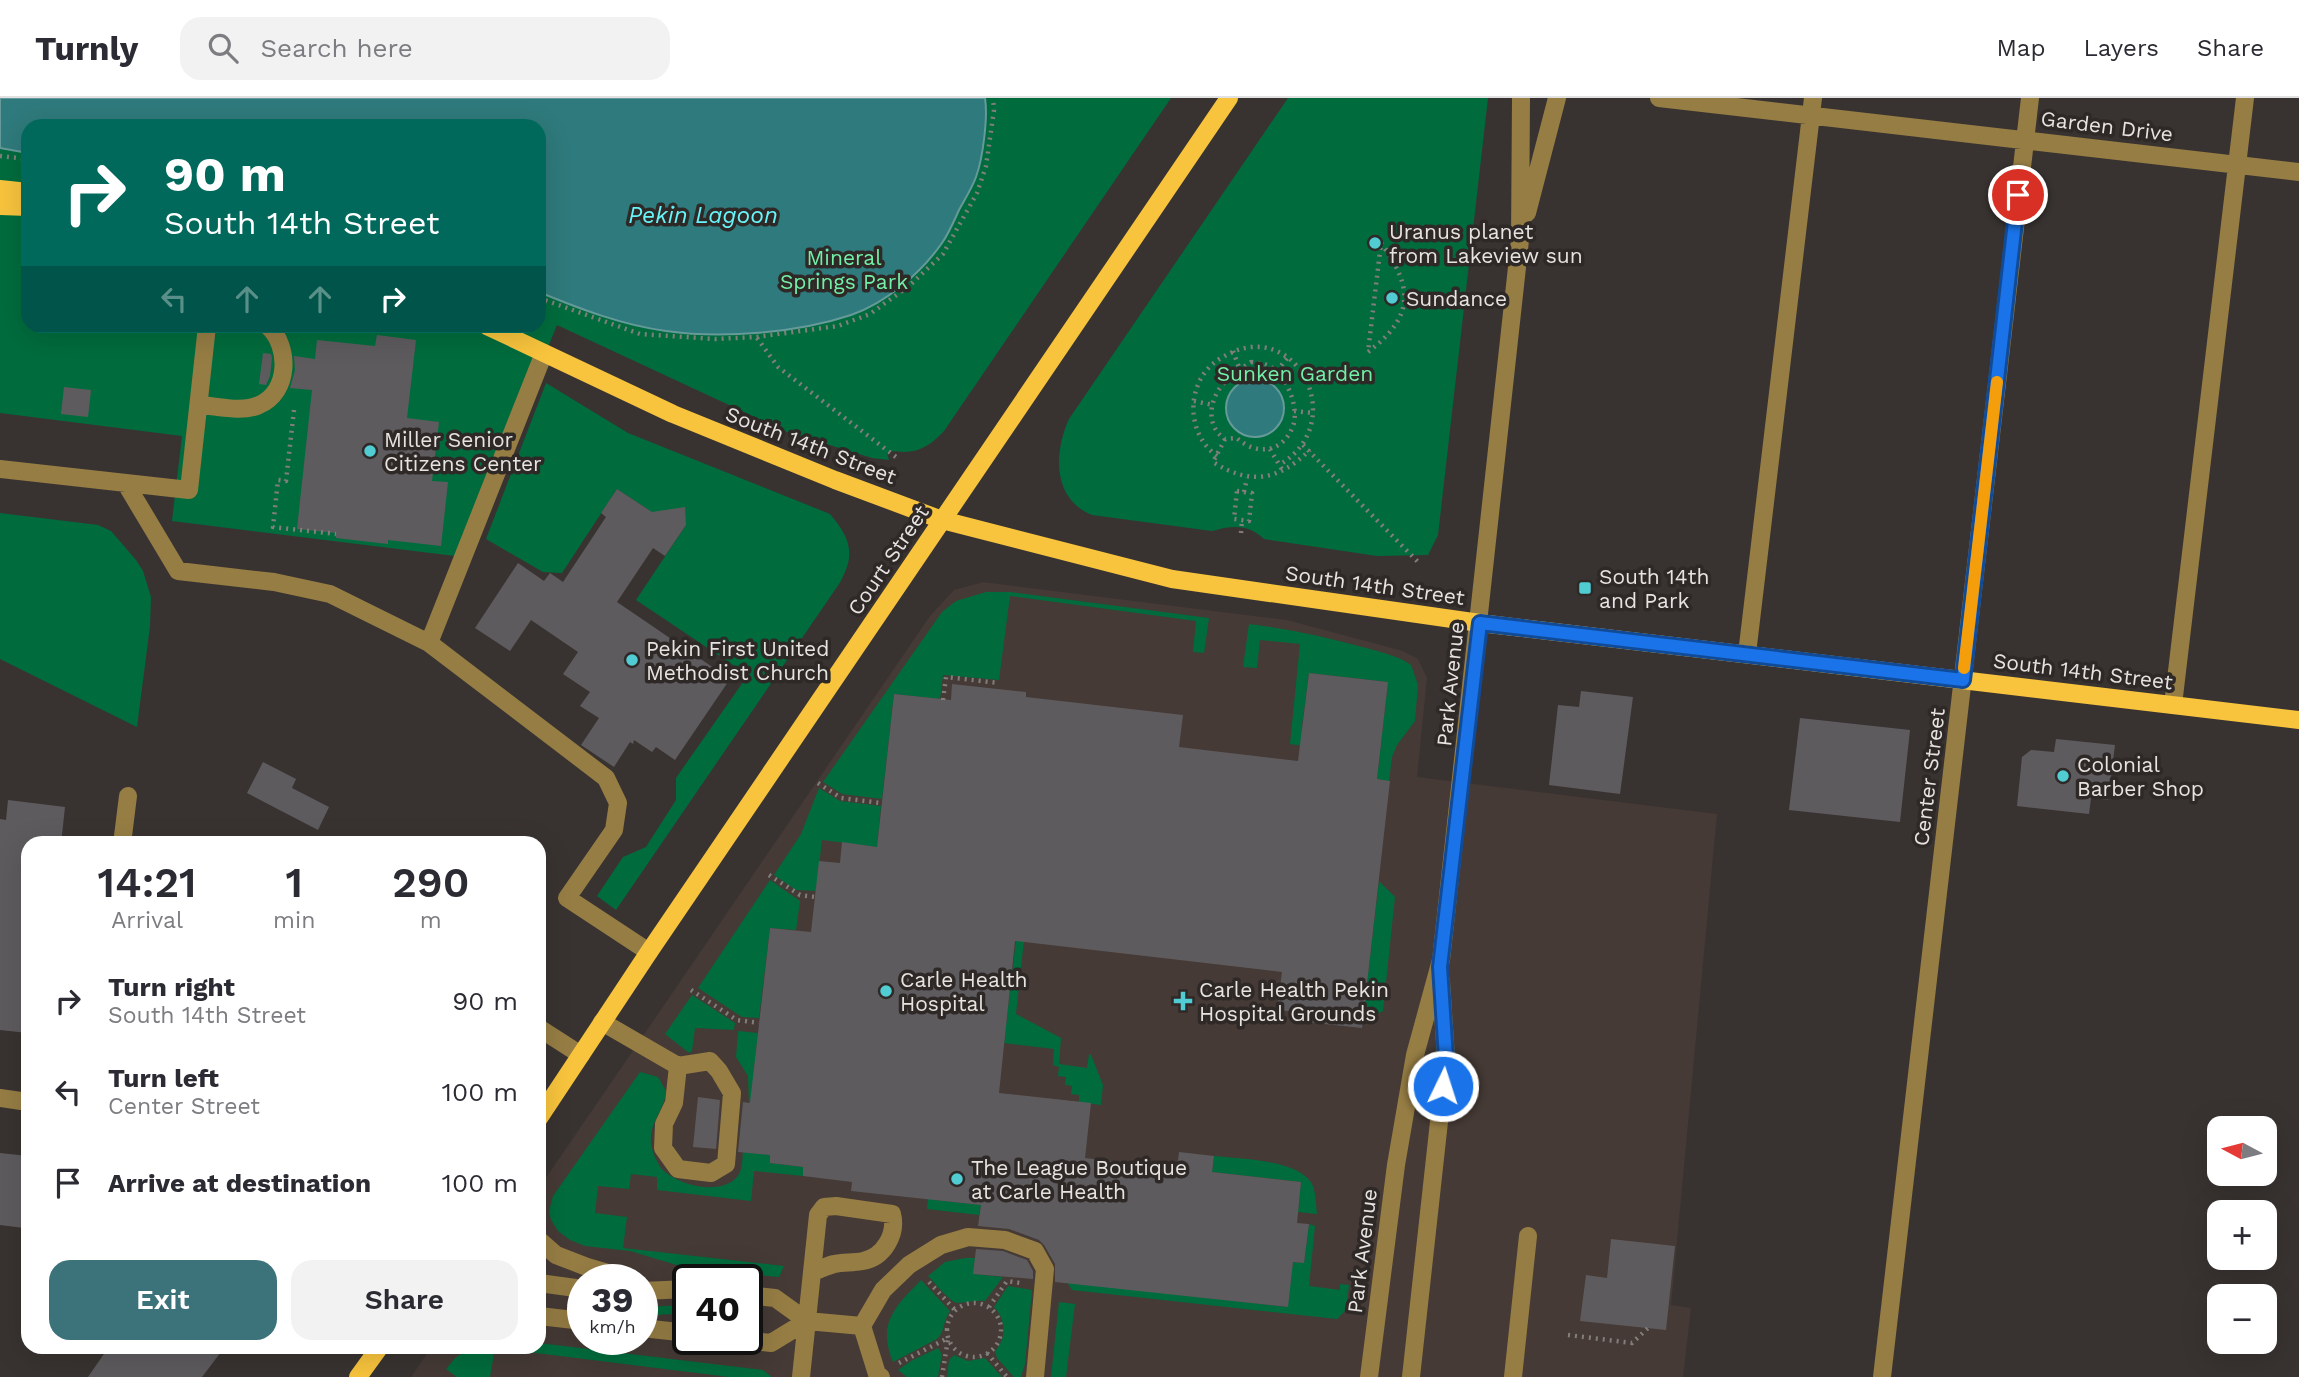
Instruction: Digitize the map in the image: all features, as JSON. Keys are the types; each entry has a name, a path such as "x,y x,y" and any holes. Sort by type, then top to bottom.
{"main road":[{"name":"Court Street","path":"546,1107 649,951 1230,98"},
{"path":"0,189 21,191"},
{"path":"0,205 21,206"},
{"name":"South 14th Street","path":"502,333 724,436 942,520 1171,579 1480,623 2299,720"},
{"path":"358,1377 375,1354"}],"street":[{"name":"Park Avenue","path":"1369,1377 1396,1165 1415,1055 1440,967 1480,623 1520,240 1521,98"},
{"name":"Park Avenue","path":"1520,240 1557,98"},
{"name":"Garden Drive","path":"1659,98 1812,107 2025,139 2299,172"},
{"name":"Center Street","path":"1882,1377 2029,98"},
{"path":"2173,705 2245,98"},
{"path":"1747,654 1812,107"},
{"path":"0,469 189,490 206,333"},
{"path":"199,405 245,409 260,405 272,395 284,374 284,356 276,333"},
{"path":"429,643 544,353"},
{"path":"126,484 178,572 274,582 330,594 429,643 606,778 618,803 614,830 567,898 649,951"},
{"path":"123,836 128,796"},
{"name":"Park Avenue","path":"1410,1377 1446,1058 1440,967"},
{"path":"602,1022 678,1066 710,1061 719,1071 732,1094 726,1164 711,1173 678,1169 663,1148 664,1124 674,1103 678,1066"},
{"path":"546,1033 580,1055"},
{"path":"0,1098 21,1101"},
{"path":"801,1377 818,1215 824,1207 836,1206 892,1214 894,1221 891,1239 871,1258 861,1262 835,1264 813,1272"},
{"path":"1513,1377 1528,1236"},
{"path":"881,1377 877,1374 862,1326 883,1290 909,1265 940,1245 968,1237 1006,1240 1035,1251 1045,1269 1035,1377"},
{"path":"546,1246 556,1255 579,1264"},
{"path":"546,1284 567,1287"},
{"path":"763,1297 775,1298 807,1321 862,1326"},
{"path":"546,1316 567,1319"},
{"path":"763,1342 771,1343 807,1321"}],"path":[{"path":"546,300 640,334 715,340 838,326 870,314 909,286 943,254 977,193 983,175 994,110 993,98"},
{"path":"0,156 21,158"},
{"path":"1381,243 1397,265 1403,281 1405,301 1396,325 1384,340 1368,352 1381,243"},
{"path":"1405,301 1417,302"},
{"path":"756,337 778,367 896,457"},
{"path":"1217,456 1209,450 1197,429 1193,413 1197,385 1213,362 1233,351 1267,347 1288,358 1303,373 1310,387 1314,413 1310,433 1303,445 1279,465"},
{"path":"1233,351 1240,370"},
{"path":"1277,371 1288,358"},
{"path":"1251,362 1265,364 1277,371 1289,390 1295,423 1289,436 1270,449 1258,450 1247,447 1237,438 1225,439 1216,433 1212,425 1216,393 1222,384 1240,370 1251,362"},
{"path":"1194,401 1213,405"},
{"path":"295,403 286,481 278,480 273,527 336,534"},
{"path":"1294,411 1314,413"},
{"path":"1225,439 1213,462 1247,478 1260,478 1283,471 1310,450"},
{"path":"1303,445 1420,564"},
{"path":"1270,449 1283,471"},
{"path":"1244,492 1247,478"},
{"path":"1237,491 1244,492 1252,493 1249,520 1234,519 1237,491"},
{"path":"1241,533 1242,520"},
{"path":"943,700 946,677 999,683"},
{"path":"818,783 841,798 881,803"},
{"path":"769,876 800,895 815,897"},
{"path":"691,990 737,1020 759,1023"},
{"path":"926,1279 956,1310"},
{"path":"989,1307 1007,1281 1026,1283"},
{"path":"942,1377 948,1323 956,1310 973,1303 989,1307 1000,1322 1001,1332 995,1348 980,1356 965,1355 953,1346 948,1338"},
{"path":"1568,1335 1632,1343 1648,1328"},
{"path":"896,1366 948,1338"},
{"path":"987,1353 1007,1377"}],"shaded area":[{"name":"Carle Health Pekin Hospital Grounds","path":"983,582 1287,620 1403,651 1418,659 1427,678 1417,777 1717,814 1671,1305 1691,1308 1683,1377 411,1377 427,1354 546,1354 546,1178 930,616 954,590"}],"green space":[{"name":"Mineral Springs Park","path":"0,98 1171,98 944,431 921,449 887,453 889,460 872,458 787,432 557,325 463,557 172,521 182,436 0,413"},
{"name":"Sunken Garden","path":"1288,98 1488,98 1438,535 1428,555 1377,556 1264,539 1240,527 1212,531 1092,515 1069,498 1063,486 1059,460 1069,419"},
{"path":"546,383 628,433 830,514 843,531 849,548 848,564 839,584 616,910 597,896 623,857 646,847 676,800 676,778 748,675 636,600 686,525 661,518 617,489 562,573 543,572 486,539"},
{"path":"0,513 98,525 111,531 136,560 143,571 151,597 150,626 137,727 0,659"},
{"path":"986,592 1010,592 1209,618 1204,653 1193,652 1196,621 1010,596 999,680 943,675 940,699 894,694 882,799 842,794 823,782 942,612 956,601"},
{"path":"1249,624 1337,640 1401,659 1411,665 1418,685 1415,721 1397,745 1392,757 1389,781 1377,779 1388,682 1309,673 1302,725 1309,747 1290,744 1300,644 1260,640 1257,668 1243,667"},
{"path":"819,788 840,801 881,806 877,847 822,840 816,891 796,890 774,875 801,834"},
{"path":"770,880 800,901 796,930 770,928 759,1018 742,1017 698,988"},
{"path":"1379,881 1395,897 1383,1011 1370,1018 1363,1017"},
{"path":"1017,931 1025,931 1016,1014 1061,1038 1059,1064 1087,1068 1089,1054 1091,1055 1103,1085 1101,1105 1079,1102 1079,1095 1071,1094 1072,1086 1065,1085 1066,1077 1058,1076 1059,1067 1053,1065 1054,1049 1004,1043"},
{"path":"692,995 735,1023 734,1030 695,1028 692,1051 689,1053 665,1034"},
{"path":"738,1031 758,1033 754,1070 767,1105 749,1103 748,1076 736,1057"},
{"path":"640,1072 658,1077 666,1091 652,1129 651,1143 657,1162 668,1174 698,1186 719,1186 736,1178 742,1166 743,1152 770,1155 770,1163 803,1167 803,1176 754,1171 751,1201 657,1190 657,1177 631,1174 629,1189 598,1186 595,1213 627,1217 623,1248 784,1266 779,1277 763,1276 763,1264 673,1264 630,1251 585,1246 558,1231 549,1211 553,1196"},
{"path":"1214,1156 1268,1162 1296,1170 1313,1186 1317,1214 1298,1212 1301,1182 1212,1172"},
{"path":"929,1189 935,1200 981,1205 979,1215 927,1209"},
{"path":"1309,1224 1315,1226 1309,1286 1340,1290 1340,1284 1349,1285 1346,1310 1337,1319 1072,1290 1067,1282 1287,1307 1293,1262 1304,1263"},
{"path":"975,1258 974,1274 1003,1277 985,1301 954,1302 928,1276 945,1262"},
{"path":"921,1280 950,1311 937,1339 893,1362 887,1337 891,1316"},
{"path":"1008,1286 1032,1290 1025,1364 1021,1377 1014,1377 997,1358 995,1351 1002,1341 1004,1329 1001,1317 994,1307"},
{"path":"1059,1302 1075,1304 1066,1377 1051,1377"},
{"path":"658,1306 672,1306 672,1314 658,1315"},
{"path":"546,1344 567,1346 567,1355 639,1355 763,1370 772,1377 729,1377 543,1354 546,1354"},
{"path":"938,1348 942,1354 938,1377 907,1377 898,1370 911,1361"},
{"path":"462,1354 494,1354 490,1377 457,1377 446,1369"},
{"path":"954,1355 968,1361 985,1358 1002,1377 947,1377 949,1360"}],"water":[{"name":"Pekin Lagoon","path":"0,98 985,98 986,116 981,159 973,185 942,243 902,286 877,303 851,315 784,330 735,334 688,333 633,325 546,295 546,119 21,119 21,152 0,148"},
{"path":"1249,379 1261,379 1276,387 1284,402 1284,414 1276,429 1261,437 1249,437 1234,429 1226,414 1226,402 1234,387"}],"building":[{"name":"Miller Senior Citizens Center","path":"377,335 416,340 407,418 439,422 432,481 448,482 441,546 336,538 336,533 297,529 312,390 290,388 295,370 294,356 315,359 317,340 375,346"},
{"path":"263,353 271,354 272,358 266,385 259,384"},
{"path":"64,387 91,390 88,417 61,414"},
{"path":"617,489 652,512 685,507 686,525 665,556 653,548 617,602 730,679 675,760 656,747 652,752 634,740 614,767 581,745 599,718 580,706 590,692 563,674 578,652 531,620 510,651 475,628 518,563 544,581 550,573 563,582 606,517 601,513"},
{"name":"Carle Health Hospital","path":"1309,673 1388,682 1377,779 1390,781 1362,1028 1306,1022 1306,1013 1277,1010 1282,972 1015,941 999,1093 1091,1103 1085,1158 1177,1169 1179,1152 1214,1156 1212,1172 1301,1182 1297,1223 1309,1224 1304,1263 1293,1262 1288,1307 1055,1282 1055,1264 1044,1245 1039,1240 1009,1229 978,1226 981,1205 851,1191 852,1182 803,1176 803,1167 770,1163 770,1155 738,1152 743,1102 750,1103 770,928 811,932 819,861 840,863 842,842 877,847 894,694 951,700 952,684 1026,692 1026,697 1183,715 1179,747 1298,761"},
{"path":"1581,691 1633,697 1620,794 1549,785 1558,705 1579,707"},
{"path":"1800,718 1910,730 1900,822 1789,810"},
{"path":"2056,739 2115,745 2108,800 2091,798 2089,814 2017,806 2022,757 2031,750 2054,752"},
{"path":"263,762 296,779 292,788 329,807 318,830 247,793"},
{"path":"8,800 65,807 62,836 21,836 21,1032 0,1030 0,819 6,820"},
{"path":"698,1097 720,1100 716,1149 693,1147"},
{"path":"0,1153 21,1155 21,1228 0,1225"},
{"path":"1611,1239 1675,1246 1666,1330 1580,1321 1586,1275 1607,1278"},
{"path":"976,1249 1003,1251 1027,1260 1033,1271 1033,1279 973,1274"},
{"path":"104,1354 219,1354 202,1377 88,1377"}],"slow traffic":[{"path":"1964,668 1997,382"}],"place":[{"name":"Uranus planet from Lakeview sun","path":"1375,243"},
{"name":"Sundance","path":"1392,298"},
{"name":"Miller Senior Citizens Center","path":"370,451"},
{"name":"South 14th and Park","path":"1585,588"},
{"name":"Pekin First United Methodist Church","path":"632,660"},
{"name":"Colonial Barber Shop","path":"2063,776"},
{"name":"Carle Health Hospital","path":"886,991"},
{"name":"Carle Health Pekin Hospital Grounds","path":"1183,1001"},
{"name":"The League Boutique at Carle Health","path":"957,1179"}],"route":[{"path":"1443,1086 1446,1058 1440,967 1480,623 1963,680 2018,195"}]}
